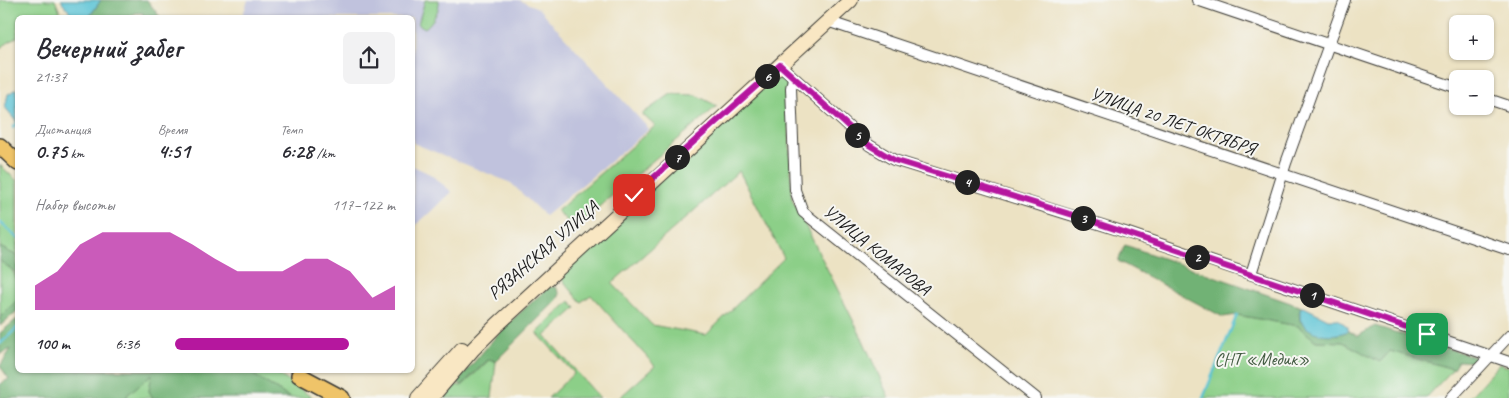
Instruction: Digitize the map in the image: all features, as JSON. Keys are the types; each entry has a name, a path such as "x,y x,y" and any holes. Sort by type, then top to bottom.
{"main road":[{"name":"РЯЗАНСКАЯ УЛИЦА","path":"431,398 473,349 497,325 851,0"},
{"name":"РЯЗАНСКАЯ УЛИЦА","path":"418,398 476,335 745,98"},
{"path":"0,146 15,160"},
{"path":"297,373 330,398"},
{"path":"298,373 342,398"}],"street":[{"path":"1197,0 1449,85"},
{"path":"1251,274 1282,175 1345,0"},
{"name":"УЛИЦА 20 ЛЕТ ОКТЯБРЯ","path":"827,21 1509,250"},
{"path":"780,65 869,145 894,160 1018,197 1509,362"},
{"name":"УЛИЦА КОМАРОВА","path":"793,78 790,88 795,190 803,212 1036,398"},
{"path":"1494,101 1509,106"},
{"path":"1452,398 1509,336"}],"shaded area":[{"path":"248,0 519,0 538,8 649,129 545,216 511,183 415,144 415,15 243,15"},
{"path":"415,167 430,174 452,192 415,226"}],"green space":[{"path":"0,0 55,0 60,12 54,15 15,15 15,38 0,48"},
{"path":"101,0 147,0 158,15 136,13 132,15 91,15"},
{"path":"425,0 439,0 439,4 435,16 425,28 418,24"},
{"path":"777,75 781,75 787,81 792,199 863,340 889,398 619,398 655,366 591,295 581,302 561,278 561,270","holes":["739,171 784,258 706,335 652,325 612,283"]},
{"path":"671,94 696,95 717,106 574,228 557,211 655,126 642,114"},
{"path":"0,165 15,179 15,255 0,247"},
{"path":"1125,245 1302,307 1299,313 1300,321 1310,329 1322,334 1329,335 1348,331 1358,336 1375,326 1478,358 1475,362 1458,361 1453,369 1390,351 1380,362 1343,342 1316,341 1298,326 1237,315 1223,317 1118,261"},
{"path":"0,247 15,255 15,272 0,261"},
{"path":"0,261 10,268 15,277 15,302 0,317"},
{"path":"549,287 556,287 560,294 557,300 496,361 489,359 462,385 457,382 504,327"},
{"path":"570,301 576,308 545,336 600,398 548,398 574,373 537,333"},
{"path":"15,302 15,313 0,326 0,317"},
{"name":"СНТ «Медик»","path":"1237,315 1298,326 1316,341 1343,342 1380,362 1390,351 1453,369 1426,398 1203,398"},
{"path":"15,321 15,373 251,373 290,398 153,398 149,391 152,374 127,395 127,398 0,398 0,384 9,379 0,366 11,349 0,354 0,333"},
{"path":"490,359 496,362 492,398 445,398 456,385 462,386"},
{"path":"1499,364 1509,367 1509,398 1469,398"},
{"path":"251,373 276,373 313,398 290,398"},
{"path":"152,374 149,391 153,398 127,398 127,395"}],"water":[{"path":"61,0 101,0 90,15 75,15 66,8"},
{"path":"15,90 15,120 5,107 8,94"},
{"path":"1304,307 1328,319 1338,319 1348,327 1348,331 1328,335 1314,332 1304,325 1300,319 1300,308"}],"waterway":[{"path":"0,222 15,236"},
{"path":"1203,398 1237,315"},
{"path":"0,344 15,330"}],"route":[{"path":"634,195 780,65 869,145 894,160 1018,197 1427,334"}]}
